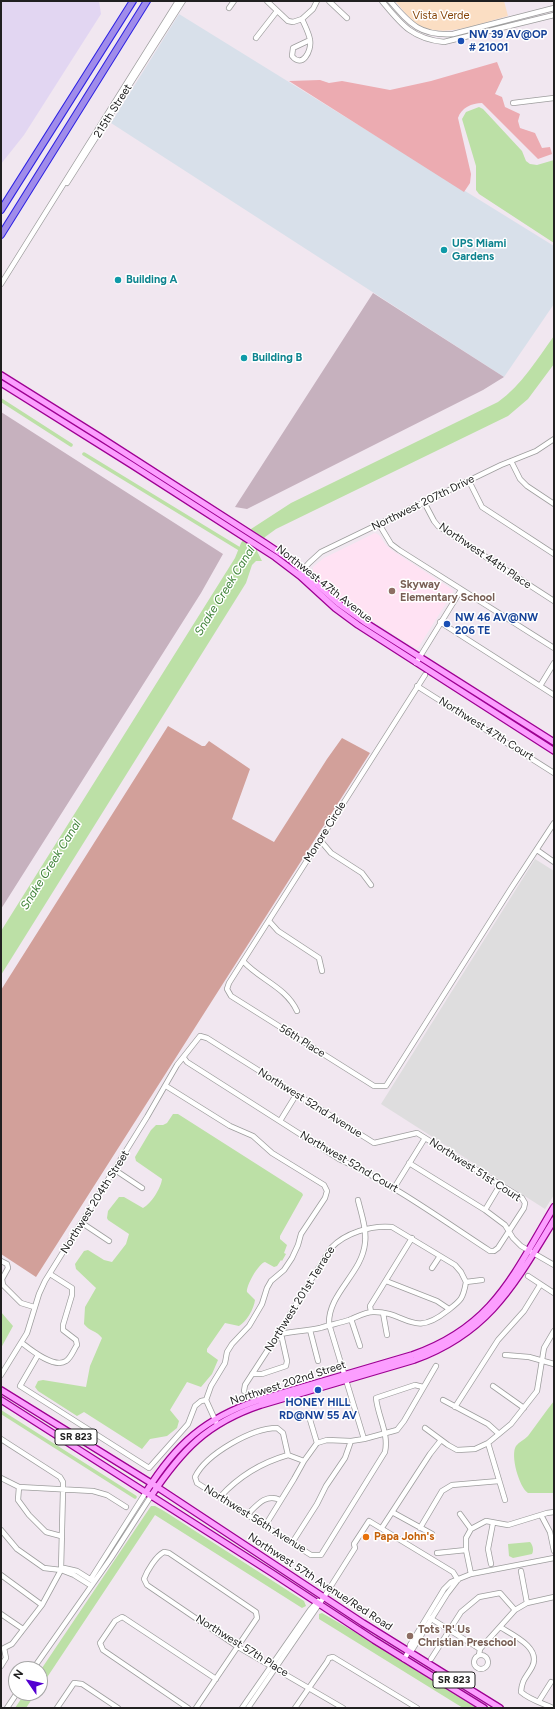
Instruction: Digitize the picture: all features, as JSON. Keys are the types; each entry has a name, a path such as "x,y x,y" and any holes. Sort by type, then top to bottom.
{"highway":[{"path":"1,210 132,1"},
{"path":"1,235 147,1"}],"main road":[{"name":"Northwest 47th Avenue","path":"1,376 96,434 244,534"},
{"name":"Northwest 47th Avenue","path":"1,383 263,546 301,573 353,614 554,740"},
{"name":"Northwest 47th Avenue","path":"301,573 343,614 416,663 554,751"},
{"path":"539,741 548,742 554,740"},
{"path":"470,1328 500,1294 554,1207"},
{"path":"470,1328 487,1317 504,1298 554,1220"},
{"name":"Northwest 202nd Street","path":"146,1492 163,1465 181,1445 196,1432 248,1404 346,1378 425,1351 470,1328"},
{"name":"SR 823","path":"1,1390 151,1483"},
{"name":"SR 823","path":"1,1400 146,1492"},
{"name":"Northwest 202nd Street","path":"152,1496 182,1454 216,1422"},
{"name":"Northwest 57th Avenue/Red Road","path":"151,1483 409,1652 500,1708"},
{"name":"Northwest 57th Avenue/Red Road","path":"146,1492 404,1659 484,1708"}],"street":[{"name":"215th Street","path":"1,284 178,1"},
{"name":"215th Street","path":"41,220 83,160 182,1"},
{"path":"230,8 234,1"},
{"path":"268,1 276,11 288,21 293,22 302,19 313,9 317,1"},
{"path":"329,1 347,18"},
{"path":"382,1 403,26 415,35 444,42 554,15"},
{"path":"390,1 411,24 419,29 434,34 453,34 554,8"},
{"path":"256,38 276,11"},
{"path":"302,19 310,40 310,46 304,60 295,60 292,56 293,48 310,40"},
{"path":"513,103 554,98"},
{"name":"Northwest 207th Drive","path":"301,573 321,552 512,460 536,451 554,440"},
{"path":"512,460 520,479 527,486 554,504"},
{"path":"469,481 482,507 554,554"},
{"name":"Northwest 44th Place","path":"424,502 434,521 443,530 554,601"},
{"path":"379,524 392,544 461,590 554,648"},
{"path":"416,663 461,590"},
{"path":"440,622 554,695"},
{"path":"540,686 554,663"},
{"name":"Monore Circle","path":"227,989 229,983 268,921 425,675"},
{"name":"Northwest 47th Court","path":"417,686 554,773"},
{"path":"554,823 537,850 554,862"},
{"path":"320,840 328,851 362,873 371,884"},
{"name":"56th Place","path":"227,989 231,996 374,1086 380,1088 386,1086 537,850"},
{"path":"268,921 278,931 319,958 322,971"},
{"path":"243,962 252,972 285,993 293,1001 297,1011"},
{"name":"Northwest 204th Street","path":"1,1375 22,1343 31,1324 34,1307 39,1294 50,1274 115,1170 166,1086 177,1065 200,1036"},
{"name":"Northwest 52nd Avenue","path":"200,1036 207,1038 374,1143 417,1134 425,1138"},
{"name":"Northwest 52nd Court","path":"184,1058 187,1062 339,1159 394,1188 484,1247 494,1251 498,1248 509,1231"},
{"path":"166,1086 230,1126 253,1136 272,1153 324,1185 327,1191 325,1198 301,1234 292,1258 284,1270 271,1281 262,1304 249,1326 232,1344 225,1363 211,1386 206,1400 216,1422"},
{"path":"280,1121 296,1095"},
{"path":"394,1188 425,1138"},
{"name":"Northwest 51st Court","path":"425,1138 522,1198 525,1203 509,1231"},
{"path":"409,1164 485,1210 505,1225 513,1238 528,1250 554,1265"},
{"path":"115,1170 142,1188"},
{"path":"485,1210 500,1185"},
{"path":"358,1200 366,1242 362,1256 335,1300 329,1314 329,1324 364,1440"},
{"path":"82,1223 109,1241"},
{"name":"Northwest 201st Terrace","path":"244,1391 244,1385 271,1345 281,1334 291,1312 331,1248 338,1240 364,1230 384,1226 392,1227 455,1266 461,1272 466,1282"},
{"path":"371,1312 370,1306 412,1238"},
{"path":"432,1268 440,1256"},
{"path":"1,1261 7,1264 8,1268 2,1279 3,1285 21,1303 34,1307"},
{"path":"22,1343 38,1355 52,1362 60,1363 67,1360 77,1345 76,1340 63,1330 63,1325 72,1295 72,1288 50,1274"},
{"path":"528,1276 554,1293"},
{"path":"252,1374 262,1374 286,1366 287,1361 281,1334 298,1330 310,1330 371,1312 383,1313 416,1324 425,1324 438,1319 462,1300 466,1282 482,1280"},
{"path":"386,1281 437,1301 449,1309"},
{"path":"455,1407 498,1340 524,1311 540,1285"},
{"path":"383,1313 387,1335"},
{"path":"351,1319 360,1346"},
{"path":"310,1330 318,1361"},
{"path":"425,1428 458,1450 474,1449 488,1443 512,1424 536,1391 544,1348 554,1331"},
{"path":"38,1355 20,1386 149,1468 188,1424 195,1406 201,1401 206,1400"},
{"path":"506,1355 529,1357 554,1364"},
{"path":"265,1526 304,1461 317,1443 327,1440 364,1440 397,1430 404,1421 436,1366"},
{"path":"386,1433 376,1398 415,1385 423,1387"},
{"path":"493,1386 524,1408"},
{"path":"443,1400 488,1424 499,1434"},
{"path":"308,1413 317,1443"},
{"name":"Northwest 56th Avenue","path":"288,1455 283,1433 277,1428 268,1428 256,1432 221,1451 198,1471 196,1477 197,1483 310,1555 318,1556 323,1552 385,1452 387,1443 386,1433"},
{"path":"1,1439 60,1477 63,1482 60,1570 42,1604 12,1644 3,1647 6,1658 1,1666"},
{"path":"383,1526 430,1454 442,1440"},
{"path":"292,1543 317,1504 326,1486 345,1458 351,1441"},
{"path":"488,1443 505,1500"},
{"path":"220,1497 232,1484 254,1468 274,1459 288,1455 304,1461"},
{"path":"1,1478 19,1488 93,1490 107,1495 126,1507"},
{"path":"420,1528 442,1492 452,1485 499,1481"},
{"path":"19,1488 18,1500 29,1515 46,1532 61,1536"},
{"name":"Northwest 202nd Street","path":"92,1583 92,1577 146,1492"},
{"name":"Northwest 202nd Street","path":"38,1661 111,1558 152,1496"},
{"path":"247,1514 257,1505 272,1496 280,1500"},
{"path":"392,1512 432,1534"},
{"path":"471,1574 466,1550 466,1538 471,1529 486,1521 508,1524 554,1512"},
{"path":"460,1514 471,1529"},
{"path":"541,1515 550,1532 554,1550"},
{"path":"242,1708 318,1602 324,1597 355,1548 354,1544 369,1521 453,1572 458,1580"},
{"path":"491,1564 488,1549 493,1523"},
{"path":"1,1530 17,1549 44,1568 60,1570 64,1568 92,1583"},
{"path":"437,1553 466,1550"},
{"name":"Northwest 57th Place","path":"238,1647 257,1618 256,1612 169,1553 164,1552 158,1556 146,1574 144,1580 147,1585 238,1647 343,1708"},
{"path":"404,1659 412,1650 444,1589 451,1582 471,1574 554,1558"},
{"path":"521,1571 527,1602"},
{"path":"1,1575 42,1604"},
{"path":"431,1659 461,1612 479,1597 500,1593 515,1610"},
{"path":"479,1655 480,1649 515,1610 527,1602 554,1597"},
{"path":"1,1614 23,1629"},
{"path":"188,1708 103,1650 100,1646 115,1621 119,1617 124,1618 216,1679"},
{"path":"430,1618 480,1649"},
{"path":"500,1627 520,1640 532,1651 535,1659 533,1666 522,1682 521,1692 527,1697 553,1708"},
{"path":"196,1708 238,1647"},
{"path":"295,1708 327,1662 331,1658 336,1658 417,1708"},
{"path":"248,1708 272,1668"},
{"path":"539,1701 551,1682"},
{"path":"57,1708 74,1683 82,1684 118,1708"}],"shaded area":[{"path":"1,1 99,1 101,14 24,135 1,164"},
{"path":"179,14 554,246 554,304 504,377 111,123"},
{"path":"497,62 503,77 495,94 502,97 505,107 520,114 518,121 520,128 535,133 542,148 550,147 552,154 538,159 482,103 471,105 459,114 458,118 471,174 470,183 464,192 289,81 320,80 329,83 342,81 390,90 431,81"},
{"path":"373,293 504,377 483,390 247,509 235,507"},
{"path":"1,412 223,554 201,593 1,909"},
{"name":"Skyway Elementary School","path":"375,533 379,535 386,545 393,551 453,590 418,648 415,648 357,611 336,595 313,572 313,567 324,558"},
{"path":"168,726 202,746 205,746 209,741 250,769 232,819 274,842 342,738 370,753 36,1277 1,1254 1,990"},
{"path":"535,859 554,871 554,1195 545,1209 381,1104"}],"green space":[{"name":"Vista Verde","path":"395,1 504,1 508,16 462,29 427,29 417,24"}],"water":[{"path":"479,107 483,109 522,151 526,161 530,164 537,165 554,160 554,243 479,194 476,190 476,166 462,119 466,112"},
{"name":"Snake Creek Canal","path":"554,336 554,364 528,399 508,416 276,529 265,537 257,551 262,561 256,561 252,565 246,583 1,975 1,931 235,558 241,543 251,529 291,503 498,402 522,380"},
{"path":"173,1114 178,1114 303,1195 280,1236 280,1239 287,1245 284,1253 286,1254 282,1261 281,1260 277,1266 274,1267 265,1262 259,1267 250,1280 247,1292 255,1300 249,1315 239,1326 225,1323 207,1349 207,1352 218,1360 212,1374 201,1387 187,1382 170,1410 179,1421 177,1428 167,1436 150,1439 142,1449 84,1412 77,1416 38,1391 35,1387 38,1381 43,1380 86,1387 90,1366 102,1338 84,1324 85,1307 96,1288 76,1269 75,1264 84,1251 88,1250 104,1260 112,1262 126,1244 129,1234 108,1220 108,1211 119,1197 124,1197 143,1208 155,1195 160,1187 162,1179 136,1161 135,1157 151,1130 156,1125 163,1125 167,1123"},
{"path":"1,1312 13,1326 1,1348"},
{"path":"554,1401 554,1493 528,1493 521,1484 516,1471 514,1450 517,1445 528,1436"},
{"path":"151,1506 155,1506 164,1511 304,1601 306,1606 302,1608 155,1515 48,1676 48,1661 47,1661"},
{"path":"530,1542 533,1548 532,1554 513,1558 509,1556 508,1544"},
{"path":"322,1613 398,1657 478,1708 463,1708 319,1619 319,1614"},
{"path":"20,1701 31,1701 26,1708 15,1708"}],"waterway":[{"path":"1,400 71,445"},
{"path":"84,454 243,551"},
{"path":"1,1412 135,1497"}],"place":[{"name":"NW 39 AV@OP # 21001","path":"461,41"},
{"name":"UPS Miami Gardens","path":"444,250"},
{"name":"Building A","path":"118,280"},
{"name":"Building B","path":"244,358"},
{"name":"Skyway Elementary School","path":"392,591"},
{"name":"NW 46 AV@NW 206 TE","path":"447,624"},
{"name":"HONEY HILL RD@NW 55 AV","path":"318,1390"},
{"name":"Papa John's","path":"366,1537"},
{"name":"Tots 'R' Us Christian Preschool","path":"410,1636"}]}
